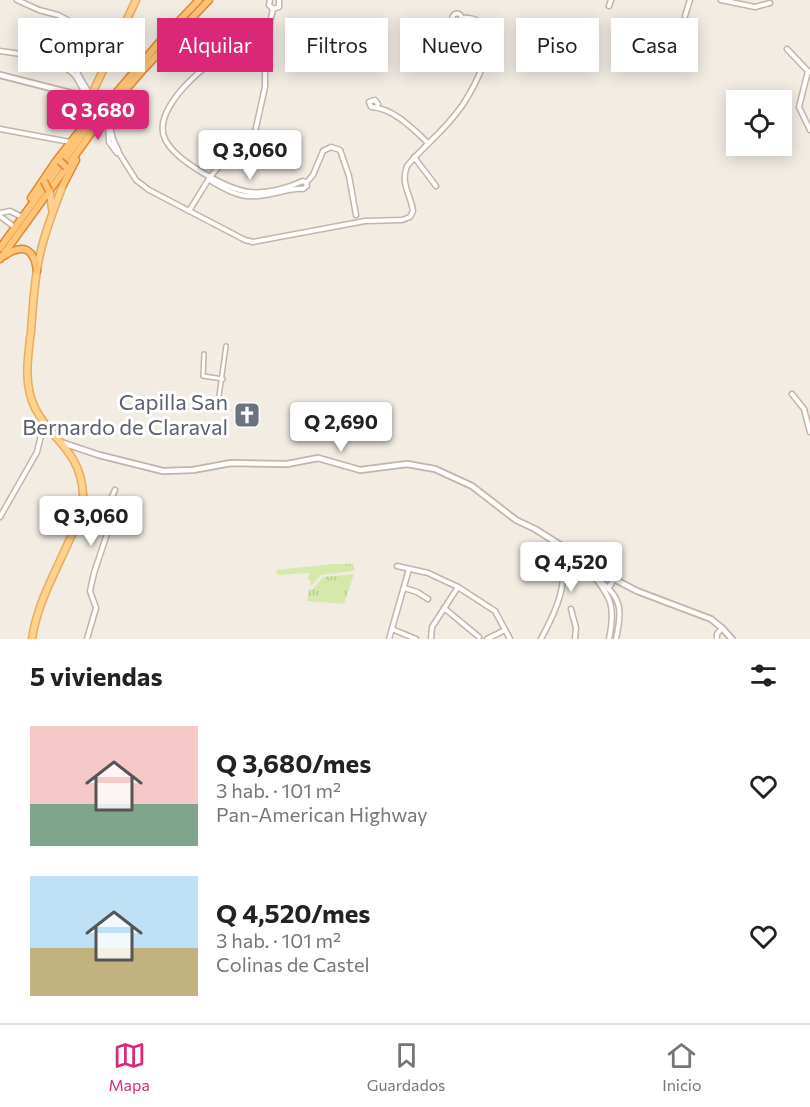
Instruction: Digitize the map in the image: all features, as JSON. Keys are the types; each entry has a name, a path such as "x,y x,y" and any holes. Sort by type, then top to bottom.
{"highway":[{"path":"0,248 93,120 199,0"},
{"path":"145,67 209,0"},
{"path":"0,248 71,142 99,106 142,58 150,53"},
{"path":"0,259 98,124 140,72"},
{"path":"0,259 136,84 141,72"},
{"path":"90,98 94,107 99,106"},
{"path":"86,123 91,112 90,98"},
{"path":"63,185 76,160"},
{"path":"58,161 67,170"},
{"path":"63,185 67,170"},
{"path":"44,180 50,192"},
{"path":"0,259 13,250 25,249 34,257 37,271"}],"main road":[{"path":"90,98 136,0"},
{"path":"32,639 36,614 78,522 83,500 79,472 63,443 44,422 35,407 28,384 27,366 37,271 52,213 63,185"},
{"path":"50,192 52,213"}],"street":[{"path":"17,0 64,18"},
{"path":"270,0 269,5 273,9"},
{"path":"273,9 279,6 279,0"},
{"path":"609,6 611,0"},
{"path":"685,16 690,0"},
{"path":"721,0 756,8 770,3"},
{"path":"271,18 273,9"},
{"path":"787,48 809,72 800,107 810,130"},
{"path":"0,51 18,55"},
{"path":"75,72 83,91 90,98"},
{"path":"202,72 182,91 165,115 163,130 165,139 186,161 229,192 240,196 261,197 303,189 313,175 323,151 331,147 340,150 349,176 356,215"},
{"path":"189,212 210,177 223,162 247,144 255,132 265,87 265,72"},
{"path":"107,122 109,142 141,184 189,212 253,242 365,221 402,220 410,217 413,212 404,178 407,166 456,114 479,72"},
{"path":"0,75 90,98"},
{"path":"377,106 403,121 428,143"},
{"path":"0,129 71,142"},
{"path":"414,157 436,186"},
{"path":"0,214 10,211 20,216"},
{"path":"0,214 13,226"},
{"path":"219,396 226,346"},
{"path":"204,354 202,376 222,377 223,380"},
{"path":"792,394 804,409 810,432"},
{"path":"0,517 37,452 44,422"},
{"path":"63,443 99,455 163,471 193,470 223,464 287,464 318,458 360,470 397,464 435,469 472,486 516,520 584,562 637,591 699,614 722,628 732,639"},
{"path":"87,639 96,608 90,591 93,573 111,519 110,501 115,490"},
{"path":"541,639 557,602 563,580 562,562 555,542"},
{"path":"584,562 611,602 609,639"},
{"path":"397,566 428,573 458,587 495,611 510,639"},
{"path":"388,639 409,568"},
{"path":"594,577 609,587 618,602 620,617 616,639"},
{"path":"609,587 614,579"},
{"path":"431,639 432,627 458,587"},
{"path":"404,588 428,599"},
{"path":"611,602 618,602"},
{"path":"444,608 479,637"},
{"path":"571,609 576,628 575,639"},
{"path":"717,639 717,634 722,628"},
{"path":"392,629 416,639"},
{"path":"487,639 505,630"}],"green space":[{"path":"352,564 355,569 321,575 310,587 309,573 278,575 276,570"},
{"path":"354,574 344,604 307,601 309,589 313,589 323,577"}],"place":[{"name":"Capilla San Bernardo de Claraval","path":"247,415"}]}
